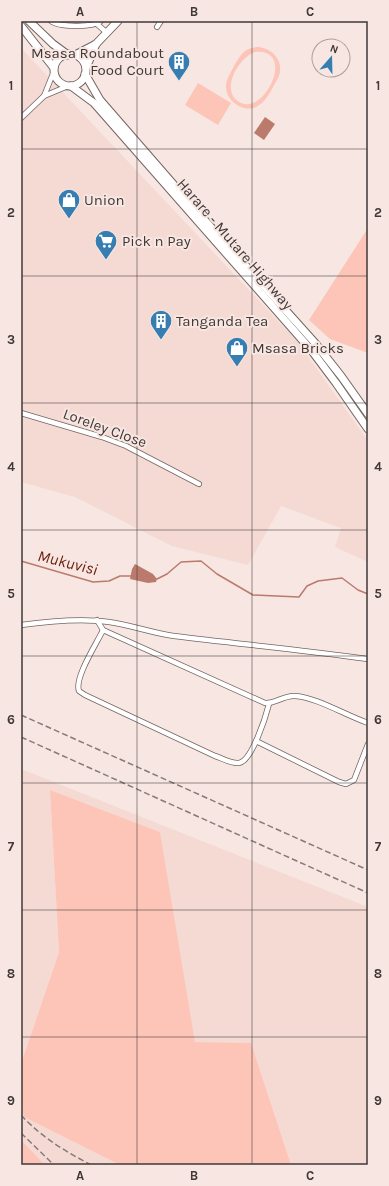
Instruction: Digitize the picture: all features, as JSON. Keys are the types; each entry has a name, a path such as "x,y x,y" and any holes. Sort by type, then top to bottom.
{"main road":[{"path":"29,21 53,44 83,61 85,71"},
{"path":"54,69 59,59 96,44 118,21"},
{"path":"21,26 54,69 58,81 69,86 78,84 82,81 96,44"},
{"name":"Harare - Mutare Highway","path":"85,71 100,100 200,215 315,343 368,414"},
{"name":"Harare - Mutare Highway","path":"69,86 94,103 303,341 336,383 368,429"}],"street":[{"path":"51,21 58,25 86,25 99,23 107,33"},
{"path":"157,27 161,21"},
{"path":"44,96 54,69"},
{"path":"21,118 44,96 69,86"},
{"name":"Loreley Close","path":"21,413 102,437 126,446 198,484"},
{"path":"21,625 64,620 97,620 174,636 297,649 368,659"},
{"path":"97,620 103,630 259,701 269,704 288,697 299,696 368,723"},
{"path":"103,630 84,667 78,687 81,693 231,762 240,763 246,760 256,742 266,718 269,704"},
{"path":"256,742 346,784 354,780 368,744"}],"shaded area":[{"path":"259,47 269,50 279,61 279,76 270,93 261,104 253,108 244,108 235,104 229,97 226,89 227,80 242,54 248,49","holes":["255,52 267,53 274,60 275,69 273,80 267,91 260,99 250,104 241,103 234,98 231,91 231,83 237,67 249,55"]},
{"path":"21,48 297,341 368,441 368,562 335,547 341,528 281,506 248,565 172,546 75,497 21,482"},
{"path":"198,83 231,103 218,125 185,105"},
{"path":"265,117 275,124 264,140 254,133"},
{"path":"368,228 368,353 330,339 309,320"},
{"path":"135,564 153,574 157,579 156,582 148,583 130,579 132,569"},
{"path":"21,769 368,907 368,1165 291,1165 251,1043 195,1042 160,832 50,790 59,952 21,1064"},
{"path":"50,790 160,832 195,1042 251,1043 291,1165 120,1165 24,1117 21,1103 21,1064 59,952"},
{"path":"21,1103 24,1117 120,1165 45,1165 21,1140"},
{"path":"21,1140 45,1165 21,1165"}],"waterway":[{"name":"Mukuvisi","path":"21,561 93,582 109,581 120,576 132,576"},
{"name":"Mukuvisi","path":"157,579 167,574 181,562 201,561 217,574 253,595 299,597 307,586 318,581 342,578 358,590 368,594"}],"railway":[{"path":"21,715 368,870"},
{"path":"21,737 368,893"},
{"path":"21,1115 54,1143 91,1165"},
{"path":"21,1133 54,1165"}],"place":[{"name":"Msasa Roundabout Food Court","path":"179,82"},
{"name":"Union","path":"69,220"},
{"name":"Pick n Pay","path":"106,260"},
{"name":"Tanganda Tea","path":"161,340"},
{"name":"Msasa Bricks","path":"237,368"}]}
